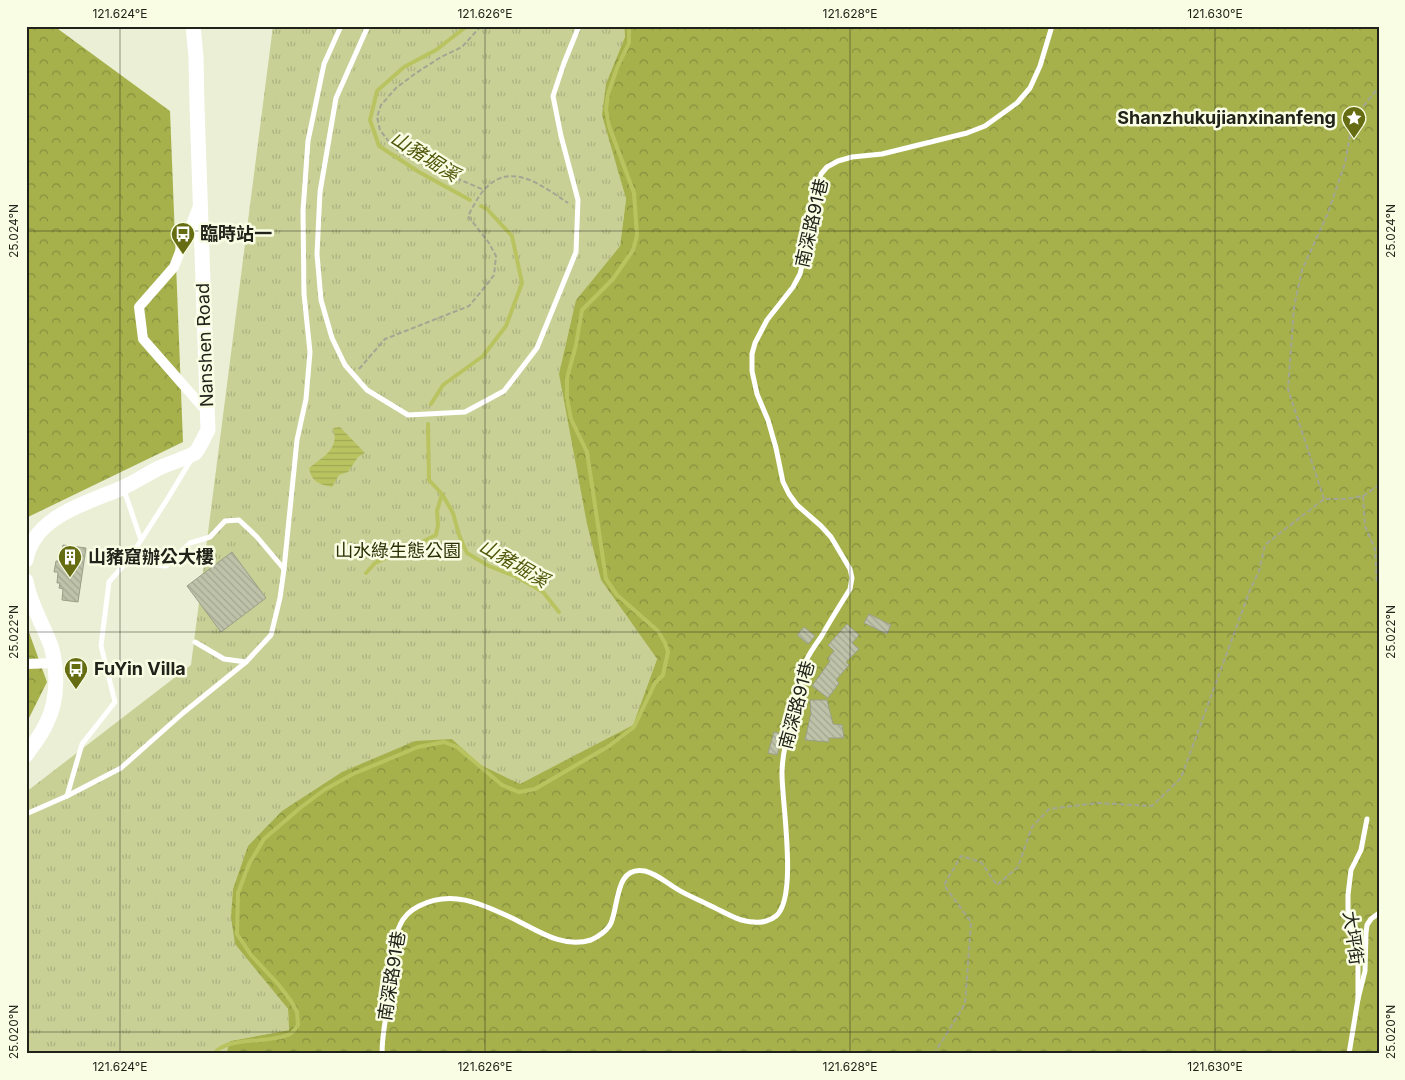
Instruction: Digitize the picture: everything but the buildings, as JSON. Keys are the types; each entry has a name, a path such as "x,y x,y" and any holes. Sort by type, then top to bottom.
{"main road":[{"name":"Nanshen Road","path":"193,26 196,57 208,413 208,430 195,453"},
{"path":"26,560 32,543 47,524 110,492 123,488 158,468 195,453"},
{"path":"26,581 32,602 51,647 55,687 53,706 48,721 26,754"}],"street":[{"path":"201,198 174,267 139,307 143,339 208,413"},
{"path":"26,664 54,663"}],"lane":[{"path":"26,814 67,796 121,768 182,713 246,662 271,635 280,598 284,569 297,440 306,399 310,352 304,294 303,212 308,141 324,64 341,26"},
{"path":"368,26 336,98 320,192 317,254 320,300 332,338 345,366 367,390 408,415 464,412 504,391 537,348 576,252 578,200 561,136 553,96 579,26"},
{"name":"南深路91巷","path":"382,1054 382,1040 389,1002 395,941 399,926 414,908 427,902 445,898 470,901 561,941 591,940 602,934 611,924 619,888 624,878 633,872 643,870 679,890 740,919 753,922 766,921 777,916 783,906 787,877 786,810 782,777 784,750 806,662 850,589 852,578 850,569 831,537 797,504 783,482 768,420 756,394 752,371 752,354 755,343 767,320 793,287 800,274 808,241 816,221 821,174 827,167 838,161 967,133 985,126 1017,103 1030,88 1040,66 1052,26"},
{"path":"67,796 82,744 115,702 101,646 109,582 129,559 195,453"},
{"path":"123,488 141,540"},
{"path":"129,559 143,564 166,566 190,543 210,537 225,521 239,520 257,537 284,569"},
{"path":"195,642 224,659 246,662"},
{"name":"大坪街","path":"1358,1000 1358,965 1348,920 1348,894 1351,870 1361,850 1367,819"},
{"name":"大坪街","path":"1349,1054 1365,971 1367,925 1371,918 1379,913"}],"path":[{"path":"481,26 462,47 441,57 396,88 381,105 378,117 380,130 393,146 407,157 484,190"},
{"path":"1324,499 1288,389 1294,307 1302,270 1328,213 1345,163 1353,119 1379,87"},
{"path":"354,375 385,339 469,306 494,275 496,256 468,216 484,190 496,179 510,175 524,178 538,184 578,209"},
{"path":"934,1053 965,1004 971,922 944,885 961,856 981,862 996,885 1018,868 1032,827 1050,809 1097,803 1152,806 1181,778 1250,590 1259,571 1265,545 1324,499 1346,500 1363,496 1379,485"},
{"path":"1363,496 1365,526 1375,549 1379,585"}],"green space":[{"path":"26,26 54,26 170,111 183,442 26,518"},
{"name":"山水綠生態公園","path":"273,26 624,26 625,37 603,115 626,199 620,246 576,300 601,580 657,659 633,725 520,785 481,765 452,739 268,984 288,1009 289,1030 230,1041 226,1054 26,1054 26,792 191,665"},
{"path":"624,26 1379,26 1379,1054 226,1054 230,1041 289,1030 288,1009 235,944 231,917 233,889 248,846 282,811 342,772 415,741 452,739 481,765 520,784 633,725 657,659 601,580 587,524 559,374 576,300 620,246 626,199 602,115 606,84 625,37"},
{"path":"26,624 47,682 26,724"}],"shaded area":[{"path":"340,427 365,453 358,457 348,472 339,475 332,487 316,482 309,468 329,452 334,442 333,428"}],"waterway":[{"name":"山豬堀溪","path":"467,26 436,50 404,67 377,91 370,120 379,146 419,172 470,200"},
{"path":"214,1054 220,1048 238,1042 282,1037 291,1033 298,1025 297,1012 291,1001 251,955 237,934 238,893 249,864 264,839 300,808 324,790 353,774 418,747 444,742 457,747 502,785 519,792 535,789 609,746 634,727 655,683 663,675 668,652 658,631 617,595 606,579 587,452 571,419 567,398 567,378 576,345 582,310 613,279 633,250 637,236 634,193 609,126 606,109 608,94 617,68 629,43 629,26"},
{"name":"山豬堀溪","path":"431,404 443,385 483,356 506,326 522,283 512,236 487,209 481,206"},
{"name":"山豬堀溪","path":"428,424 429,480 442,494 453,513 459,535 467,553 489,566 517,577 543,592 559,612"},
{"path":"366,573 375,563 400,551 417,554 420,543 436,535 438,525 437,511 442,494"}],"place":[{"name":"Shanzhukujianxinanfeng","path":"1354,139"},
{"name":"臨時站一","path":"183,255"},
{"name":"山豬窟辦公大樓","path":"70,578"},
{"name":"FuYin Villa","path":"76,690"}]}
